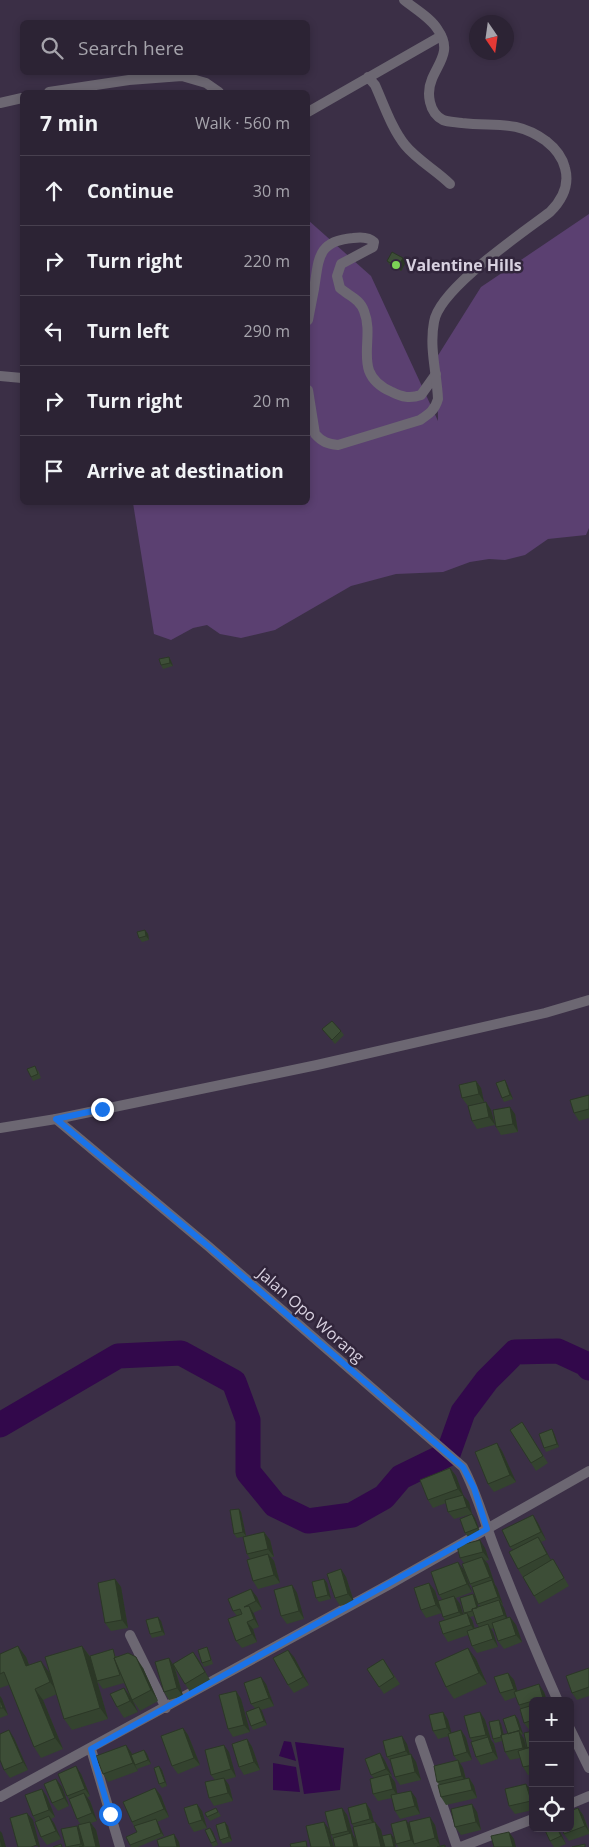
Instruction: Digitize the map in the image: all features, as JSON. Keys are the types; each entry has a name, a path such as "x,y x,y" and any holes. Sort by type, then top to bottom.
{"street":[{"path":"310,403 315,434 320,440 338,445 420,420 429,414 436,407 438,400 433,326 438,309 446,297 559,203 566,181 562,159 554,147 529,129 504,124 476,125 444,120 435,113 430,104 429,92 431,80 442,62 444,52 441,36 431,22 404,0"},
{"path":"310,111 441,36"},
{"path":"63,90 129,80 182,76 206,83 216,90"},
{"path":"368,77 375,85 405,145 416,156 435,169 450,184"},
{"path":"0,103 20,98"},
{"path":"310,307 317,261 323,249 348,238 359,237 372,240 374,242 373,247 341,264 337,276 340,288 359,301 365,313 368,370 374,380 386,390 409,398 421,395 436,374"},
{"path":"0,376 20,378"},
{"path":"0,1128 56,1119 326,1063 545,1013 589,1000"},
{"name":"Jalan Opo Worang","path":"56,1119 463,1467 474,1488 487,1529 526,1628 556,1697"},
{"path":"0,1797 166,1708 589,1471"},
{"path":"130,1635 166,1708"},
{"path":"574,1737 589,1768"},
{"path":"420,1740 456,1847"},
{"path":"91,1749 120,1847"},
{"path":"574,1802 589,1796"},
{"path":"461,1847 529,1821"}],"shaded area":[{"path":"589,214 589,528 586,535 548,539 525,555 505,560 489,559 470,562 443,572 396,574 351,586 275,630 241,638 220,634 207,625 193,628 171,640 154,634 133,505 310,505 310,222 371,276 438,421 437,357 481,287"},
{"path":"284,1741 291,1742 296,1761 279,1756"},
{"path":"295,1742 344,1748 340,1790 304,1794"},
{"path":"273,1763 296,1767 300,1792 273,1790"}],"building":[{"path":"392,252 403,258 398,267 387,261"},
{"path":"169,657 170,663 161,665 159,659"},
{"path":"145,930 146,936 139,938 137,932"},
{"path":"332,1021 341,1031 332,1040 322,1029"},
{"path":"35,1066 38,1074 31,1077 27,1069"},
{"path":"505,1080 510,1095 502,1098 496,1083"},
{"path":"476,1081 479,1094 462,1098 459,1085"},
{"path":"589,1095 589,1109 574,1113 570,1100"},
{"path":"486,1102 489,1117 472,1121 468,1106"},
{"path":"510,1107 513,1124 496,1127 493,1110"},
{"path":"522,1422 543,1456 531,1463 510,1430"},
{"path":"552,1429 557,1444 544,1448 539,1434"},
{"path":"497,1443 510,1475 488,1484 475,1452"},
{"path":"450,1468 458,1489 428,1500 420,1480"},
{"path":"463,1495 467,1507 448,1512 445,1500"},
{"path":"239,1509 243,1532 234,1534 230,1510"},
{"path":"472,1514 478,1528 465,1533 460,1519"},
{"path":"533,1515 541,1532 510,1547 502,1530"},
{"path":"264,1532 268,1549 247,1554 243,1537"},
{"path":"538,1537 547,1554 518,1569 509,1552"},
{"path":"480,1540 483,1552 460,1558 457,1546"},
{"path":"268,1554 274,1575 253,1581 247,1560"},
{"path":"482,1557 490,1577 470,1584 462,1564"},
{"path":"553,1559 564,1578 534,1596 523,1577"},
{"path":"458,1562 467,1584 439,1595 431,1572"},
{"path":"341,1569 348,1594 335,1598 327,1574"},
{"path":"115,1579 122,1620 105,1623 98,1583"},
{"path":"324,1579 328,1595 316,1598 312,1582"},
{"path":"492,1580 498,1597 478,1604 472,1587"},
{"path":"429,1583 436,1605 421,1610 414,1588"},
{"path":"292,1585 299,1611 281,1616 274,1590"},
{"path":"251,1589 256,1601 244,1607 249,1606 254,1619 247,1622 252,1634 236,1641 228,1619 242,1614 240,1609 233,1611 228,1599"},
{"path":"473,1594 477,1608 464,1613 460,1598"},
{"path":"454,1596 459,1612 443,1617 438,1601"},
{"path":"499,1600 504,1615 477,1624 472,1609"},
{"path":"467,1613 471,1625 443,1634 439,1622"},
{"path":"158,1617 162,1631 150,1634 146,1620"},
{"path":"510,1617 516,1635 498,1641 492,1623"},
{"path":"488,1624 493,1639 472,1646 467,1631"},
{"path":"18,1646 26,1666 41,1661 50,1682 35,1689 55,1738 34,1747 4,1672 0,1674 0,1654"},
{"path":"82,1646 100,1708 64,1719 45,1657"},
{"path":"207,1647 211,1660 202,1663 198,1650"},
{"path":"468,1648 479,1673 446,1687 435,1663"},
{"path":"113,1649 120,1675 97,1681 90,1656"},
{"path":"288,1650 303,1677 288,1685 273,1658"},
{"path":"193,1652 205,1672 185,1684 173,1664"},
{"path":"128,1653 136,1657 151,1690 132,1700 114,1658"},
{"path":"169,1658 177,1688 164,1692 155,1662"},
{"path":"383,1659 394,1677 379,1687 367,1669"},
{"path":"589,1668 589,1687 572,1693 566,1676"},
{"path":"508,1673 514,1689 500,1693 494,1677"},
{"path":"261,1677 269,1698 251,1704 244,1683"},
{"path":"539,1684 543,1697 529,1697 529,1702 519,1705 514,1692"},
{"path":"124,1688 130,1701 117,1707 110,1694"},
{"path":"236,1691 244,1725 228,1729 219,1695"},
{"path":"529,1706 529,1721 524,1723 520,1709"},
{"path":"259,1707 264,1721 251,1726 246,1712"},
{"path":"443,1712 447,1728 433,1731 429,1715"},
{"path":"480,1712 486,1735 470,1738 464,1716"},
{"path":"515,1715 520,1730 508,1734 503,1719"},
{"path":"499,1720 502,1735 493,1739 489,1722"},
{"path":"183,1728 194,1758 172,1766 161,1736"},
{"path":"9,1730 23,1762 4,1770 0,1760 0,1734"},
{"path":"461,1730 467,1752 454,1756 448,1734"},
{"path":"519,1731 523,1748 505,1752 501,1735"},
{"path":"529,1732 529,1748 527,1748 524,1733"},
{"path":"402,1736 406,1751 387,1757 383,1741"},
{"path":"488,1737 493,1752 476,1757 471,1742"},
{"path":"247,1739 254,1762 239,1767 232,1744"},
{"path":"126,1745 133,1763 103,1774 96,1756"},
{"path":"224,1745 231,1769 211,1775 205,1750"},
{"path":"529,1748 529,1766 523,1767 518,1751"},
{"path":"144,1750 148,1760 135,1765 131,1755"},
{"path":"380,1753 386,1769 371,1775 365,1759"},
{"path":"411,1754 415,1772 395,1777 390,1759"},
{"path":"458,1760 462,1776 437,1782 434,1766"},
{"path":"76,1766 85,1789 67,1796 58,1774"},
{"path":"159,1766 165,1782 159,1784 154,1768"},
{"path":"389,1774 393,1789 373,1794 370,1779"},
{"path":"224,1778 228,1793 209,1798 205,1782"},
{"path":"469,1778 472,1790 441,1797 438,1785"},
{"path":"56,1779 64,1798 52,1803 44,1784"},
{"path":"526,1784 529,1801 509,1806 505,1789"},
{"path":"155,1788 164,1809 132,1822 123,1802"},
{"path":"42,1789 49,1810 33,1816 25,1795"},
{"path":"411,1791 415,1806 395,1811 391,1795"},
{"path":"84,1793 92,1813 77,1819 69,1799"},
{"path":"366,1803 370,1819 352,1824 348,1808"},
{"path":"197,1804 202,1820 189,1824 184,1808"},
{"path":"472,1804 476,1822 455,1827 451,1809"},
{"path":"216,1808 218,1812 207,1817 205,1813"},
{"path":"342,1808 348,1831 331,1835 325,1812"},
{"path":"578,1808 585,1826 574,1830 574,1810"},
{"path":"27,1813 37,1845 18,1847 10,1818"},
{"path":"49,1816 56,1831 41,1837 35,1822"},
{"path":"430,1817 435,1838 414,1844 409,1822"},
{"path":"156,1819 161,1833 130,1845 126,1837 137,1832 134,1826"},
{"path":"406,1820 411,1840 396,1844 391,1824"},
{"path":"90,1822 96,1847 79,1847 84,1846 78,1825"},
{"path":"225,1822 229,1837 220,1840 216,1825"},
{"path":"324,1822 331,1847 311,1847 306,1826"},
{"path":"375,1822 381,1847 358,1847 353,1827"},
{"path":"77,1826 81,1844 66,1847 61,1829"},
{"path":"210,1828 216,1841 211,1843 205,1830"},
{"path":"509,1832 513,1847 494,1847 491,1836"},
{"path":"546,1832 559,1832 561,1836 550,1841"},
{"path":"351,1833 354,1847 335,1847 333,1838"},
{"path":"174,1834 177,1847 159,1847 157,1840"},
{"path":"391,1834 394,1847 385,1847 382,1836"},
{"path":"306,1841 307,1847 291,1847 290,1844"},
{"path":"585,1844 585,1847 572,1847"}],"waterway":[{"path":"0,1425 118,1356 181,1353 234,1382 248,1420 248,1472 275,1505 308,1521 352,1515 384,1497 401,1477 448,1454 463,1412 487,1380 515,1352 558,1351 586,1364 589,1368"}],"place":[{"name":"Valentine Hills","path":"396,265"}],"route":[{"path":"102,1109 56,1119 208,1246 463,1467 474,1488 487,1529 91,1749 110,1814"}]}
